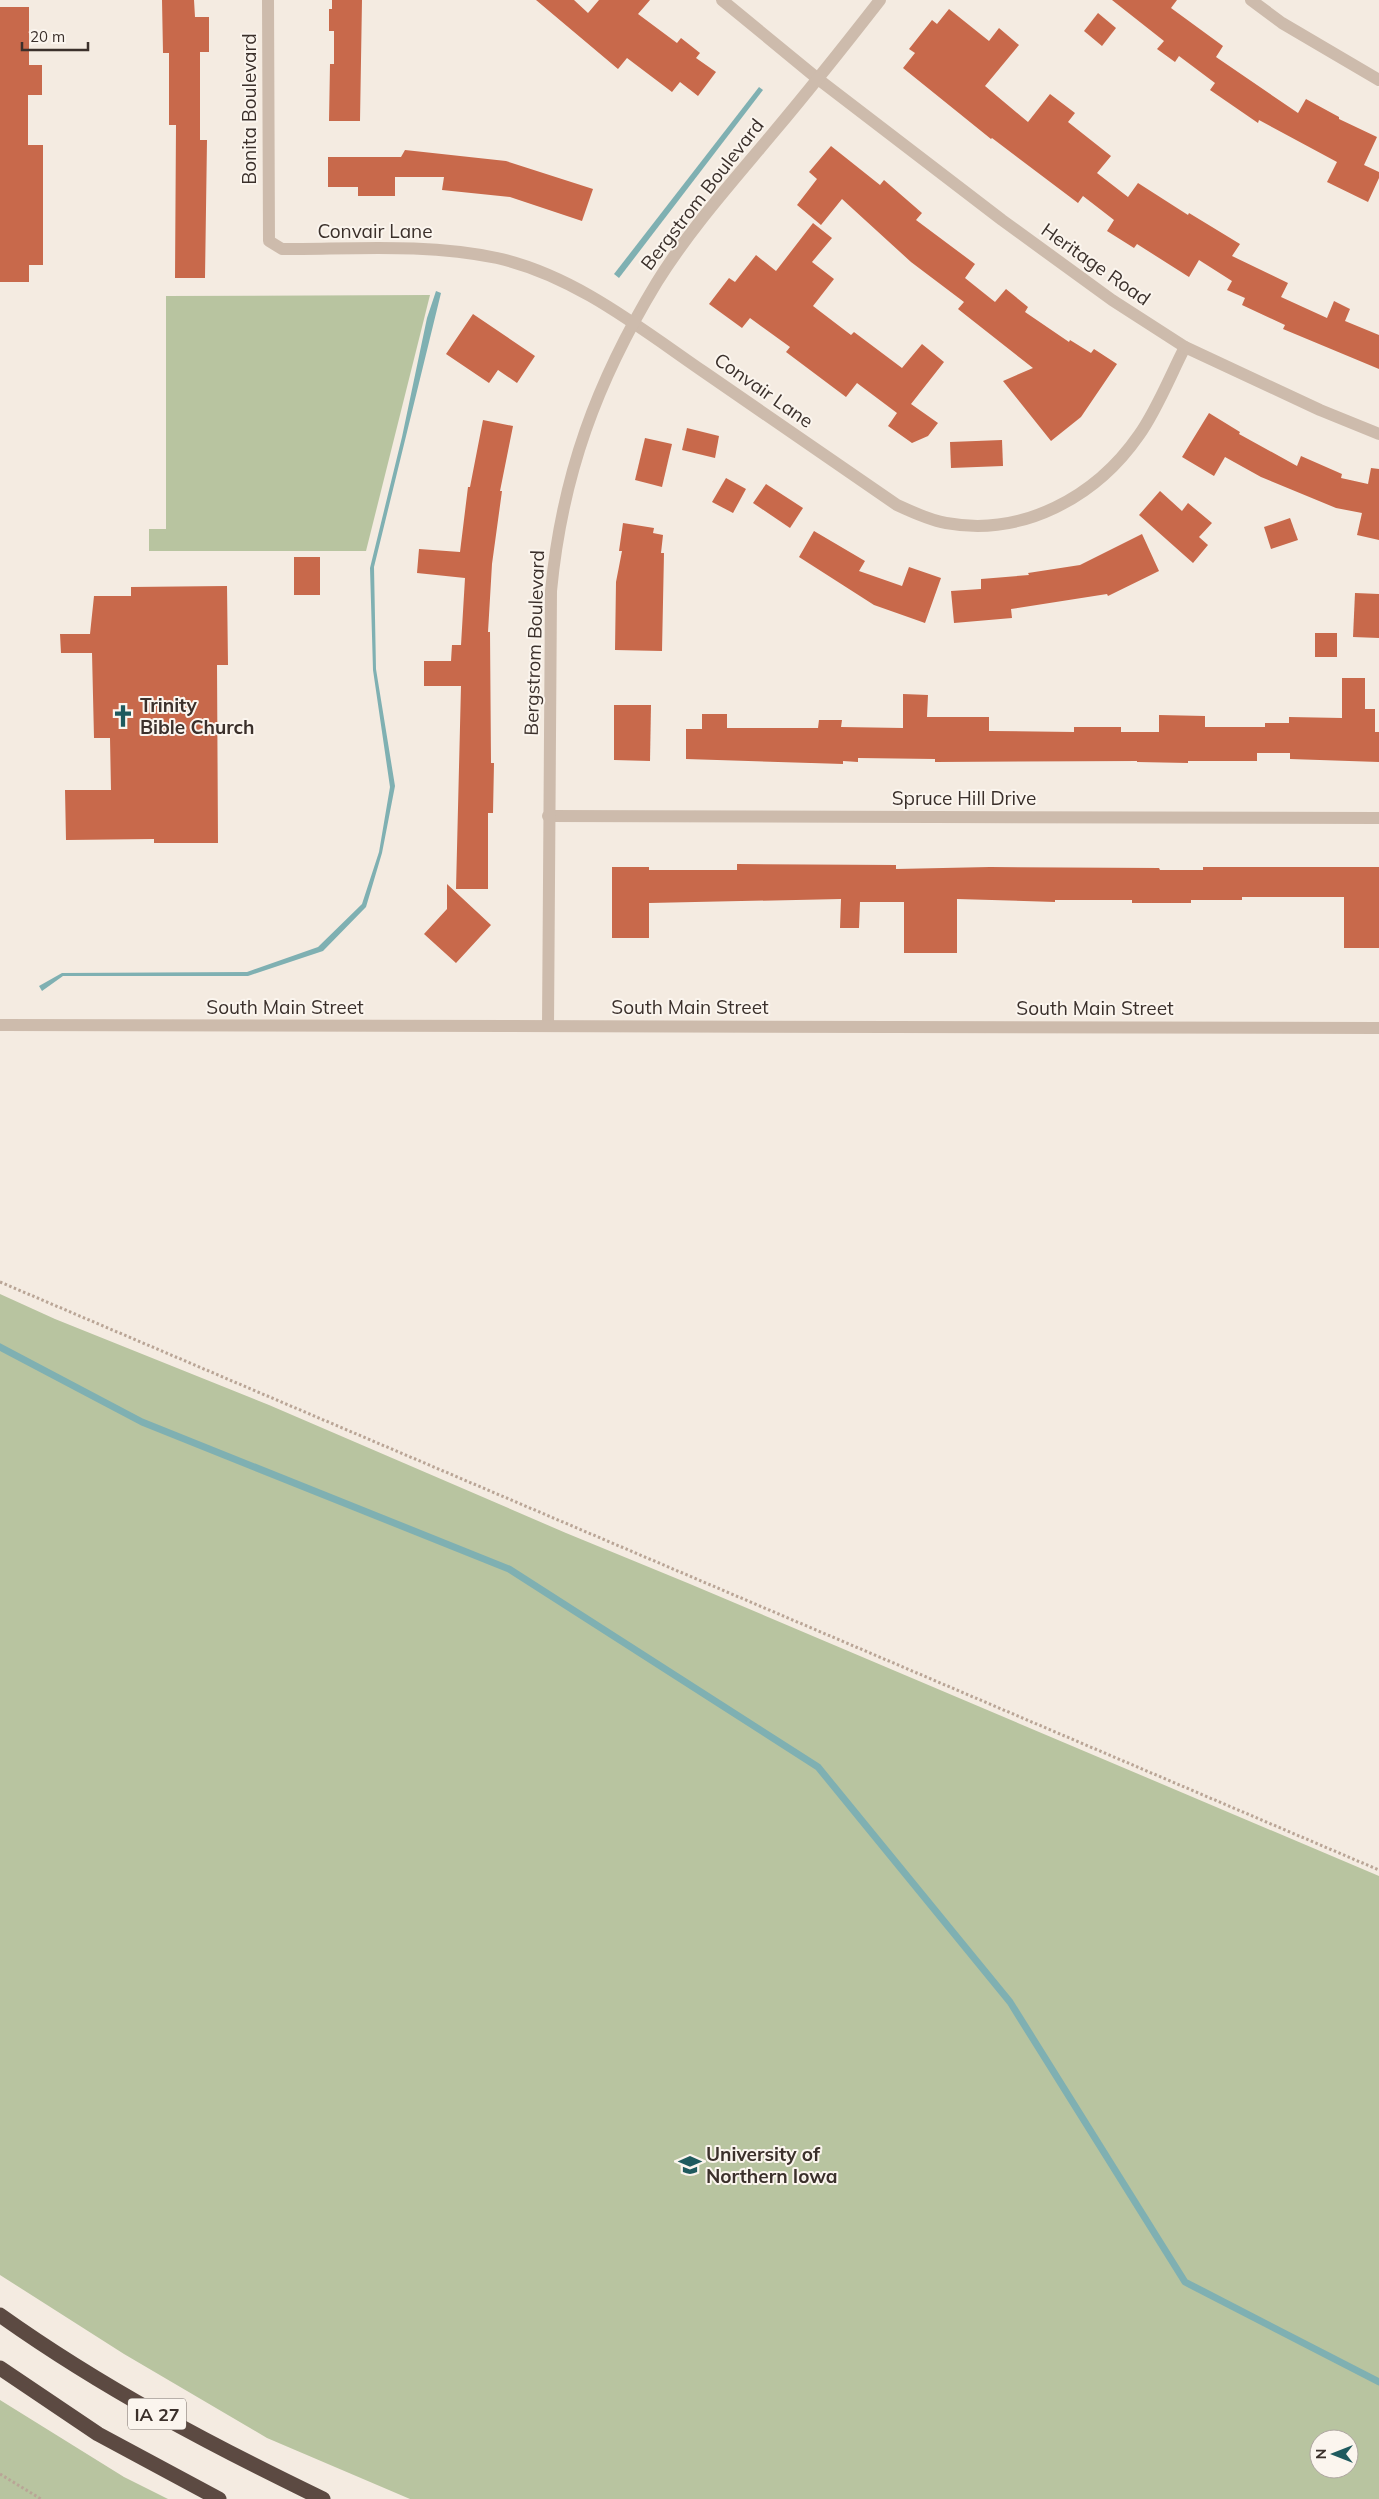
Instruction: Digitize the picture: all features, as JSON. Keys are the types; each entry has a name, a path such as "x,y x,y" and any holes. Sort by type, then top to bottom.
{"highway":[{"name":"IA 27","path":"0,2315 39,2343 124,2395 180,2426 323,2499"},
{"name":"IA 27","path":"0,2368 98,2434 219,2499"}],"street":[{"name":"Bonita Boulevard","path":"268,0 268,218"},
{"name":"Heritage Road","path":"722,0 818,79 1056,261 1185,347 1320,410 1379,434"},
{"name":"Bergstrom Boulevard","path":"548,1026 551,591 555,546 564,498 594,406 633,323 682,245 880,0"},
{"path":"1251,0 1282,23 1379,80"},
{"name":"Convair Lane","path":"268,218 269,241 282,249 426,249 497,258 532,268 574,287 633,323 896,505 919,515 946,523 972,526 1000,525 1031,519 1060,506 1091,486 1114,466 1140,434 1185,347"},
{"name":"Spruce Hill Drive","path":"548,816 1379,818"},
{"name":"South Main Street","path":"0,1025 1379,1028"}],"path":[{"path":"0,1282 1379,1870"},
{"path":"0,2474 41,2499"}],"green space":[{"path":"430,295 366,551 149,551 149,529 166,529 166,296"},
{"name":"University of Northern Iowa","path":"0,1294 55,1319 269,1405 566,1533 1379,1876 1379,2499 410,2499 267,2438 124,2354 0,2275"},
{"path":"0,2400 124,2477 168,2499 0,2499"}],"water":[{"path":"759,87 763,90 619,278 614,274"},
{"path":"436,291 441,293 374,567 376,669 395,786 382,853 366,907 323,951 248,976 63,976 42,991 39,986 62,973 247,972 318,947 362,904 379,852 390,787 373,670 370,568 402,437 427,318"}],"building":[{"path":"162,0 194,0 195,17 209,17 209,52 200,52 200,140 207,140 205,278 175,278 176,125 169,125 169,53 163,53"},
{"path":"332,0 362,0 360,121 329,121 330,64 334,64 334,31 329,31 329,9 332,9"},
{"path":"536,0 574,0 588,13 599,0 650,0 638,14 677,43 681,38 700,53 696,58 716,72 698,96 680,82 672,92 627,58 618,69"},
{"path":"1112,0 1177,0 1171,8 1223,46 1216,57 1298,113 1306,99 1339,117 1339,119 1377,137 1364,165 1379,172 1379,178 1368,202 1327,182 1337,162 1259,120 1258,123 1210,90 1215,83 1179,56 1175,62 1157,49 1164,41"},
{"path":"0,7 29,7 29,65 42,65 42,95 28,95 28,145 43,145 43,265 29,265 29,282 0,282"},
{"path":"949,9 989,41 999,28 1019,45 985,86 1028,122 1050,94 1075,113 1068,122 1111,156 1097,173 1128,197 1138,183 1188,215 1189,213 1240,244 1232,256 1288,283 1281,297 1327,318 1334,301 1350,309 1345,321 1379,335 1379,369 1283,329 1285,325 1242,305 1245,298 1227,290 1232,281 1199,260 1189,277 1137,244 1134,248 1107,231 1114,220 1083,196 1078,203 991,139 903,68 915,53 909,49 932,20 937,24"},
{"path":"1098,13 1116,28 1102,46 1084,31"},
{"path":"831,146 880,185 884,180 922,213 916,220 975,264 965,278 995,302 1006,289 1028,307 1025,312 1069,342 1070,340 1091,353 1094,349 1117,364 1081,417 1051,441 1003,381 1033,368 958,309 964,302 911,262 842,199 821,225 797,205 817,179 809,172"},
{"path":"405,150 506,161 593,189 582,221 510,197 442,190 444,177 395,177 395,196 358,196 358,187 328,187 328,157 401,157"},
{"path":"813,223 832,238 812,262 834,279 813,306 851,335 854,332 902,368 922,344 944,362 911,404 938,423 928,436 912,443 888,426 897,413 857,383 846,397 786,352 790,347 750,318 742,328 709,304 729,278 735,282 756,255 776,271"},
{"path":"473,314 535,356 517,383 498,370 489,383 446,354"},
{"path":"1209,413 1240,432 1239,434 1297,466 1301,456 1342,474 1341,478 1368,484 1371,468 1379,469 1379,540 1357,535 1362,513 1336,508 1261,477 1225,457 1214,476 1182,457"},
{"path":"483,420 513,426 500,491 502,491 492,564 488,632 490,632 491,763 494,763 493,813 488,813 488,889 456,889 461,686 424,686 424,661 451,661 452,645 461,645 465,578 417,573 419,549 460,552 468,487 470,487"},
{"path":"687,428 719,436 715,458 682,450"},
{"path":"645,438 672,444 662,487 635,480"},
{"path":"1002,440 1003,466 951,468 950,442"},
{"path":"726,478 746,489 733,513 712,502"},
{"path":"766,484 803,508 790,528 753,503"},
{"path":"1160,491 1182,511 1188,503 1212,523 1199,537 1208,545 1193,563 1139,515"},
{"path":"1290,518 1298,540 1271,549 1264,527"},
{"path":"623,523 654,528 653,533 663,535 661,553 664,553 662,651 615,650 616,582 622,551 619,551"},
{"path":"814,531 865,561 859,571 902,586 909,567 941,578 925,623 874,605 799,557"},
{"path":"1142,534 1159,571 1108,596 1107,594 1011,609 1012,618 954,623 951,591 981,589 981,579 1029,575 1028,573 1080,565"},
{"path":"294,557 320,557 320,595 294,595"},
{"name":"Trinity Bible Church","path":"227,586 228,665 217,665 218,843 154,843 154,839 66,840 65,790 111,790 110,738 94,738 92,653 61,653 60,634 90,634 94,596 131,596 131,587"},
{"path":"1355,593 1379,594 1379,638 1353,637"},
{"path":"1315,633 1337,633 1337,657 1315,657"},
{"path":"1342,678 1365,678 1365,709 1375,709 1375,732 1379,732 1379,762 1290,759 1290,753 1257,753 1257,761 1188,761 1188,763 1137,761 935,762 935,759 858,758 858,762 843,761 843,764 686,759 686,729 702,729 702,714 727,714 727,728 818,728 819,720 842,720 841,727 903,728 903,694 928,695 927,717 989,717 989,731 1074,732 1074,727 1121,727 1121,732 1159,732 1159,715 1205,716 1205,727 1265,727 1265,723 1289,723 1289,717 1342,718"},
{"path":"614,705 651,705 650,761 614,760"},
{"path":"737,864 896,865 896,869 990,867 1203,870 1203,867 1379,867 1379,948 1344,948 1344,897 1242,897 1242,900 1191,900 1191,903 1132,903 1132,900 1055,900 1055,902 957,899 957,953 904,953 904,902 860,902 859,928 840,928 841,899 649,903 649,938 612,938 612,867 649,867 649,870 737,870"},
{"path":"447,884 491,925 456,963 424,934 447,909"}],"waterway":[{"path":"0,1347 142,1422 509,1569 818,1767 1010,2002 1185,2282 1379,2382"}],"place":[{"name":"Trinity Bible Church","path":"123,716"},
{"name":"University of Northern Iowa","path":"690,2165"}]}
